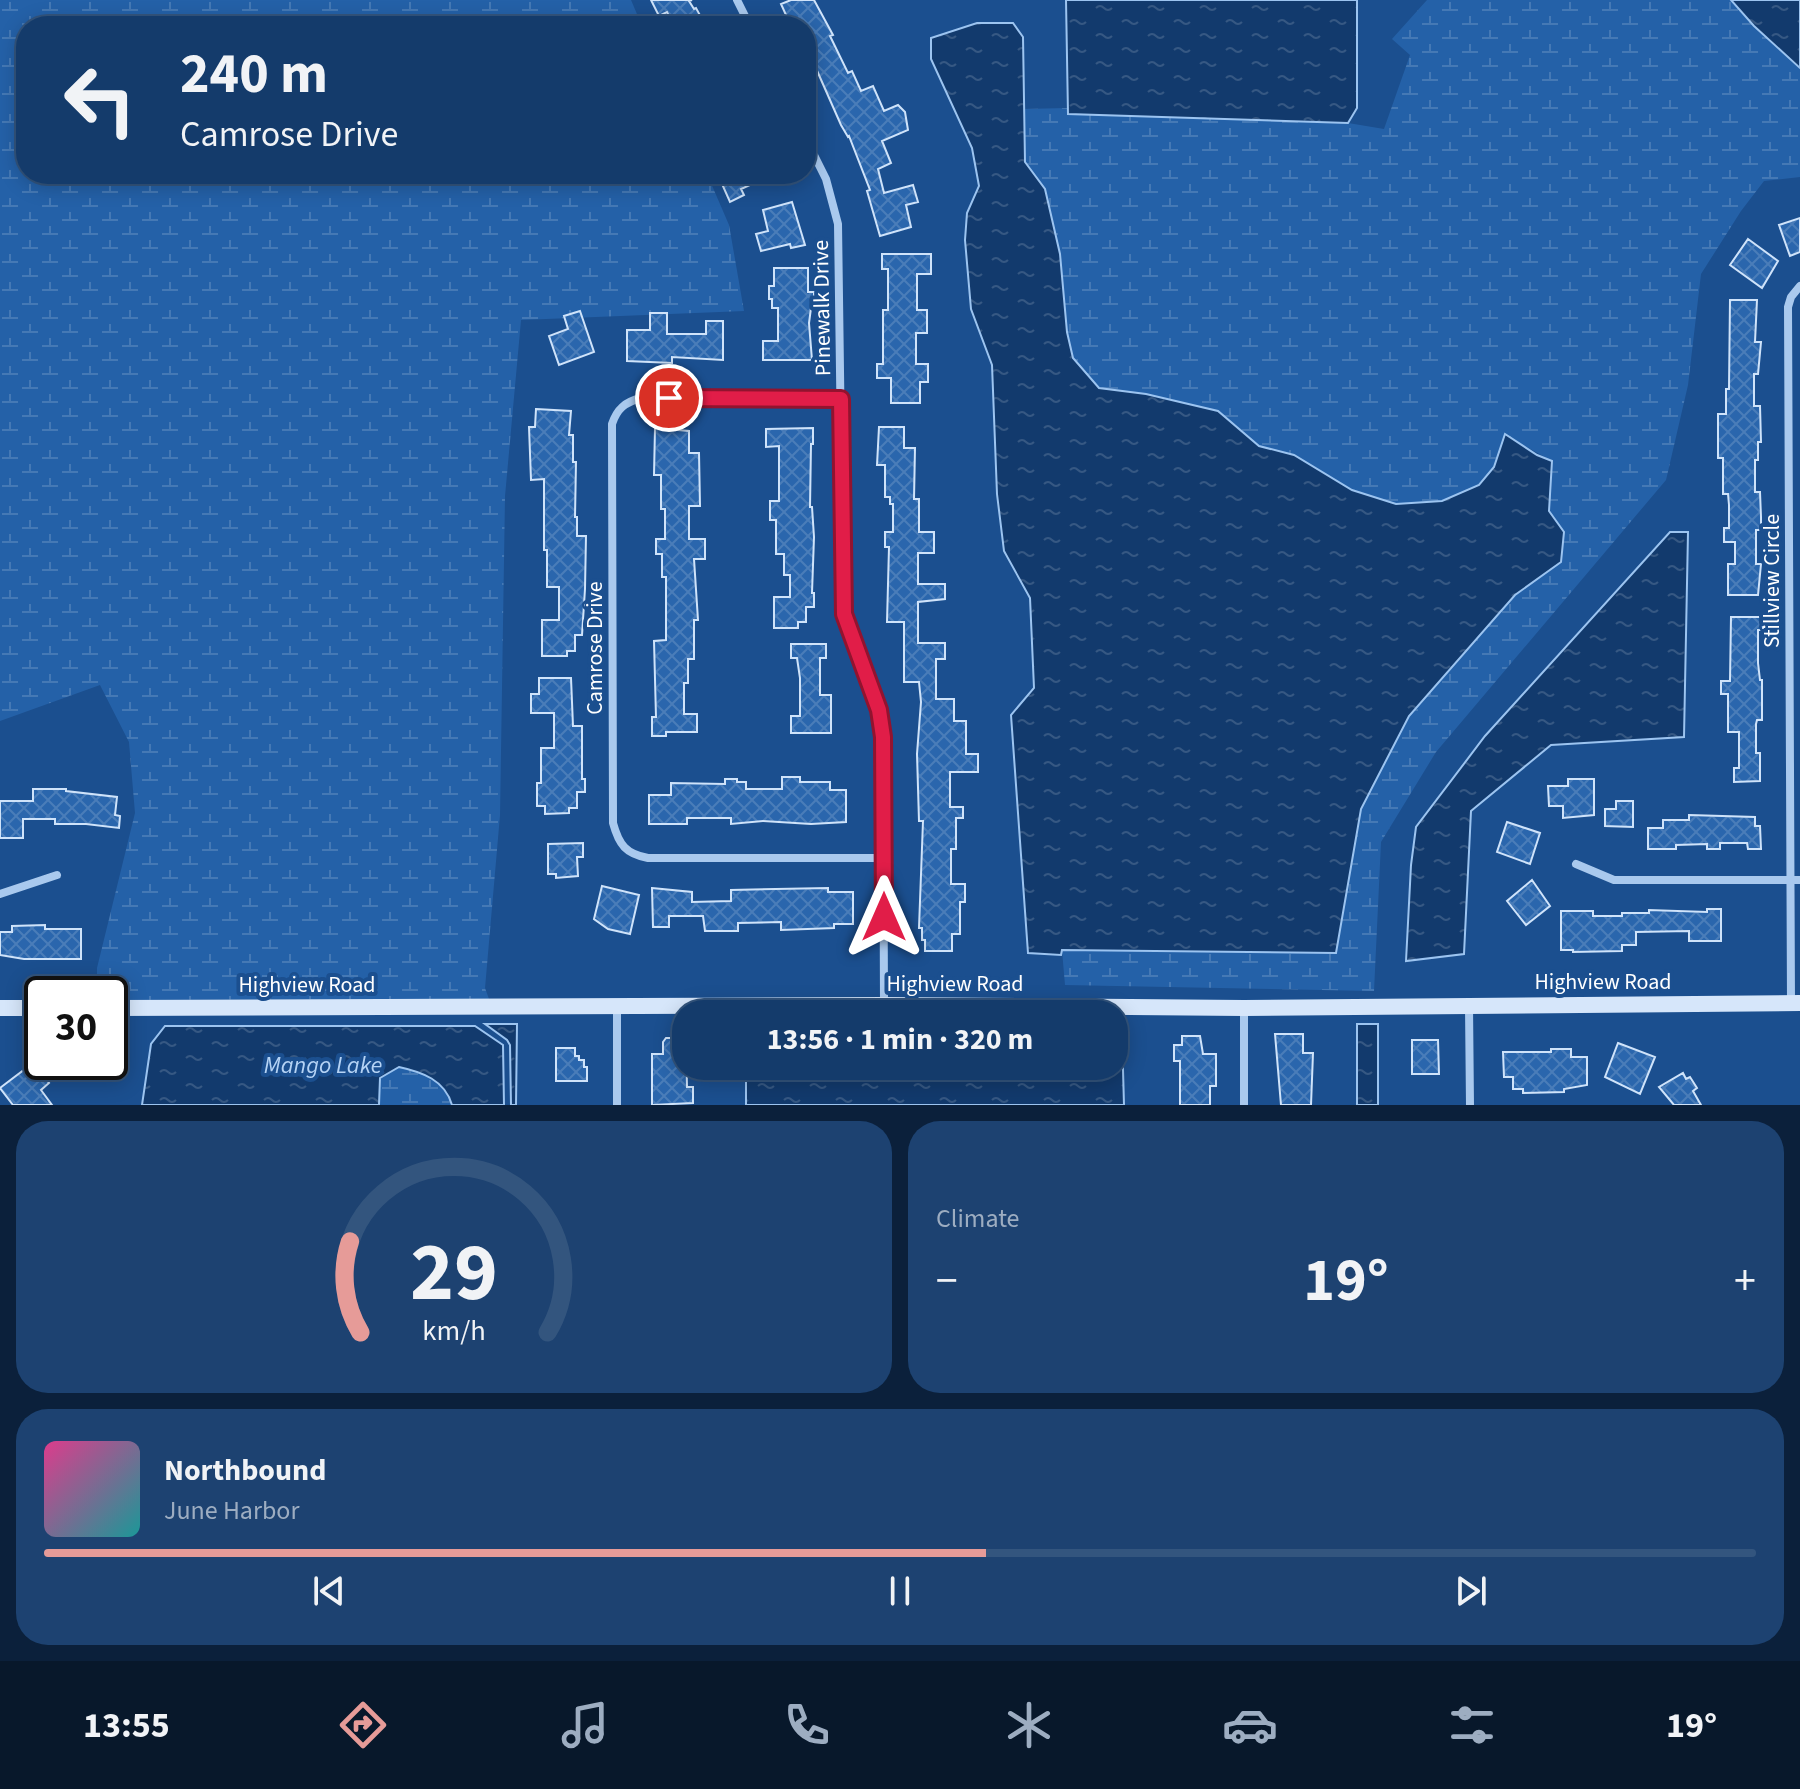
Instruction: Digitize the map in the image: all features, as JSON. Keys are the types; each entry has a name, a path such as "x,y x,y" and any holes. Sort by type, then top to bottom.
{"street":[{"name":"Pinewalk Drive","path":"816,159 826,179 838,224 844,614 879,710 883,737 884,1000"},
{"name":"Stillview Circle","path":"1795,1003 1788,307 1800,286"},
{"name":"Camrose Drive","path":"841,399 641,398 630,401 615,415 612,424 613,823 624,849 648,858 884,858"},
{"path":"1576,864 1614,880 1796,880"},
{"path":"0,894 57,875"},
{"name":"Highview Road","path":"1128,1007 1795,1003"},
{"path":"1469,1004 1470,1105"},
{"path":"617,1007 617,1105"},
{"name":"Highview Road","path":"128,1008 672,1007"},
{"path":"0,1008 24,1008"},
{"path":"1244,1008 1244,1105"}],"green space":[{"path":"0,0 631,0 638,16 16,16 16,184 711,184 729,225 744,311 521,320 505,496 500,815 485,988 489,999 128,1000 128,976 97,976 135,813 129,742 100,685 0,721"},
{"path":"1427,0 1731,0 1800,68 1800,177 1764,181 1701,274 1688,385 1666,480 1436,752 1381,842 1374,991 1065,985 1062,950 1336,953 1361,809 1409,716 1515,595 1561,562 1564,532 1549,511 1552,461 1505,435 1494,467 1480,485 1442,501 1396,504 1352,490 1294,455 1259,446 1218,411 1146,394 1100,388 1073,359 1067,332 1060,254 1045,189 1025,162 1024,109 1068,108 1068,114 1348,123 1384,129 1410,55 1392,39"},
{"path":"399,1067 438,1083 452,1105 379,1105 380,1078"}],"water":[{"path":"1066,0 1357,0 1357,108 1348,123 1068,114"},
{"path":"1731,0 1800,0 1800,68 1754,26"},
{"path":"977,23 1013,23 1023,37 1025,162 1045,189 1060,254 1067,332 1073,358 1099,388 1146,394 1218,411 1259,446 1294,455 1352,490 1396,504 1442,501 1479,485 1494,467 1505,434 1552,461 1549,511 1564,532 1561,562 1515,595 1409,716 1361,809 1336,953 1062,950 1061,955 1028,953 1011,715 1034,688 1030,598 1004,551 997,494 992,365 971,309 965,240 967,213 979,186 972,148 931,59 931,38"},
{"path":"1670,532 1688,532 1684,737 1551,745 1471,811 1464,954 1406,961 1416,827 1485,736"},
{"path":"485,1024 517,1024 516,1105 511,1105 510,1045"},
{"path":"1357,1024 1378,1024 1378,1105 1357,1105"},
{"name":"Mango Lake","path":"165,1026 475,1026 503,1045 504,1105 452,1105 438,1083 399,1067 380,1078 379,1105 142,1105 151,1044"},
{"path":"746,1080 1123,1080 1124,1105 746,1105"}],"building":[{"path":"651,0 692,0 689,1 700,16 669,16 667,12 659,16"},
{"path":"791,0 814,0 833,35 830,36 848,73 852,71 861,91 873,86 884,111 898,105 905,112 908,130 882,141 891,163 878,169 884,193 913,185 918,202 906,205 911,227 880,236 867,191 870,190 849,136 841,125 816,67 816,16 786,16 781,4"},
{"path":"722,184 752,184 741,189 744,195 730,202"},
{"path":"792,202 805,245 791,248 790,244 761,251 756,234 768,231 763,210"},
{"path":"1800,218 1800,252 1790,256 1779,225"},
{"path":"1748,239 1778,261 1762,288 1730,265"},
{"path":"882,254 931,254 931,274 917,274 917,310 927,310 927,333 916,333 916,364 928,364 928,382 920,382 920,403 891,403 891,378 877,378 877,364 883,364 883,310 888,310 888,269 882,269"},
{"path":"774,268 808,268 808,292 814,292 814,308 811,308 809,323 812,360 763,360 763,341 778,341 778,308 772,308 772,299 769,299 769,286 774,286"},
{"path":"1730,300 1757,300 1755,342 1761,342 1758,374 1754,374 1754,406 1760,406 1761,442 1758,442 1758,460 1755,460 1755,492 1760,492 1761,517 1761,530 1756,530 1756,564 1761,564 1758,595 1728,595 1728,564 1735,564 1735,542 1724,542 1724,528 1729,528 1729,505 1728,494 1723,494 1723,458 1718,458 1718,414 1726,414 1726,389 1729,389"},
{"path":"580,311 594,352 559,365 549,336 568,329 564,316"},
{"path":"650,313 667,313 667,334 706,334 706,321 723,321 723,360 672,357 672,363 627,361 627,330 650,330"},
{"path":"536,409 571,411 569,435 573,435 573,462 576,462 577,536 586,536 582,635 575,635 575,651 567,651 567,656 542,656 542,620 559,620 559,587 547,587 544,479 531,480 529,427 535,427"},
{"path":"879,427 904,427 904,448 915,448 914,499 919,499 919,532 934,532 934,553 918,553 918,584 945,584 945,599 918,602 918,643 945,643 945,659 936,659 936,699 954,699 954,721 966,721 966,754 978,754 978,772 950,772 950,807 963,807 963,818 956,818 956,849 951,849 951,884 965,884 965,902 960,902 960,934 952,934 952,951 925,951 922,928 919,928 923,821 919,821 917,754 921,702 919,682 904,682 904,622 887,622 889,547 885,547 885,532 893,532 893,504 890,504 890,497 885,497 885,465 877,465"},
{"path":"655,428 689,431 689,453 699,453 700,506 689,506 689,539 705,539 705,559 694,559 698,620 694,620 694,659 688,659 688,683 684,683 684,714 697,714 697,732 666,732 666,736 652,736 652,717 656,717 654,641 666,640 666,577 662,577 662,554 656,554 656,539 665,539 665,509 661,509 661,475 654,475"},
{"path":"813,428 810,507 814,537 814,607 806,607 806,622 798,622 798,628 774,628 774,597 790,597 790,575 784,575 784,554 776,554 776,520 770,520 770,501 779,501 779,446 766,447 766,429"},
{"path":"1731,617 1763,617 1763,630 1758,630 1762,720 1757,720 1756,724 1760,781 1734,782 1734,768 1739,768 1739,732 1728,732 1728,694 1721,694 1721,681 1730,681"},
{"path":"791,644 826,644 826,658 820,658 820,695 831,695 831,733 791,733 791,716 800,716 800,678 797,658 791,658"},
{"path":"539,678 571,678 573,726 582,726 582,779 585,779 585,792 577,792 577,808 569,808 569,813 545,814 545,806 537,806 537,783 541,783 541,748 554,748 554,713 531,713 531,694 539,694"},
{"path":"782,777 800,777 800,782 830,782 830,790 846,790 846,822 811,824 763,821 731,824 731,818 687,818 687,824 649,824 649,795 671,795 671,783 725,784 725,779 737,779 737,782 746,782 746,789 782,789"},
{"path":"1568,779 1594,779 1594,815 1563,818 1563,806 1549,806 1548,786 1568,786"},
{"path":"33,789 66,789 117,797 115,815 120,816 119,828 55,824 55,819 23,819 23,838 0,838 0,801 33,801"},
{"path":"1616,801 1633,801 1633,827 1605,826 1605,809 1616,809"},
{"path":"1689,815 1755,817 1755,826 1760,826 1761,849 1748,849 1747,843 1720,843 1720,849 1707,849 1707,844 1648,849 1648,828 1663,828 1663,820 1689,820"},
{"path":"1507,822 1540,833 1530,864 1497,852"},
{"path":"583,843 583,857 577,857 578,876 556,878 556,874 548,874 548,844"},
{"path":"1532,880 1550,906 1526,925 1507,901"},
{"path":"602,886 639,895 630,934 608,929 594,919"},
{"path":"652,888 692,892 692,902 731,901 731,890 828,888 828,892 853,892 853,924 834,924 834,928 781,930 781,922 738,923 738,931 705,931 703,916 669,916 669,927 653,927"},
{"path":"1707,909 1721,909 1721,941 1689,941 1689,931 1636,932 1636,945 1622,945 1622,951 1561,950 1561,911 1593,911 1593,916 1622,916 1622,913 1649,913 1649,910 1707,912"},
{"path":"45,925 45,929 81,929 81,959 24,959 0,955 0,932 12,932 12,926"},
{"path":"1275,1034 1303,1034 1303,1053 1313,1053 1311,1105 1281,1105"},
{"path":"1182,1036 1200,1036 1203,1054 1216,1054 1216,1086 1210,1086 1210,1105 1180,1105 1180,1061 1174,1061 1174,1045 1182,1045"},
{"path":"666,1038 672,1038 672,1080 687,1080 687,1087 693,1087 693,1103 652,1105 652,1054 663,1054"},
{"path":"1412,1040 1438,1040 1439,1074 1412,1074"},
{"path":"1618,1043 1655,1057 1640,1094 1605,1077"},
{"path":"556,1048 575,1048 575,1056 584,1060 584,1067 587,1067 587,1081 556,1081"},
{"path":"1551,1049 1571,1049 1571,1057 1587,1057 1587,1085 1564,1089 1564,1092 1523,1093 1523,1089 1513,1089 1513,1077 1504,1077 1503,1052 1551,1052"},
{"path":"24,1070 24,1080 47,1080 49,1083 41,1090 52,1105 13,1105 0,1088"},
{"path":"1683,1073 1697,1088 1693,1091 1701,1105 1674,1105 1659,1087"}],"route":[{"path":"669,398 841,399 844,614 879,710 883,737 884,917"}]}
